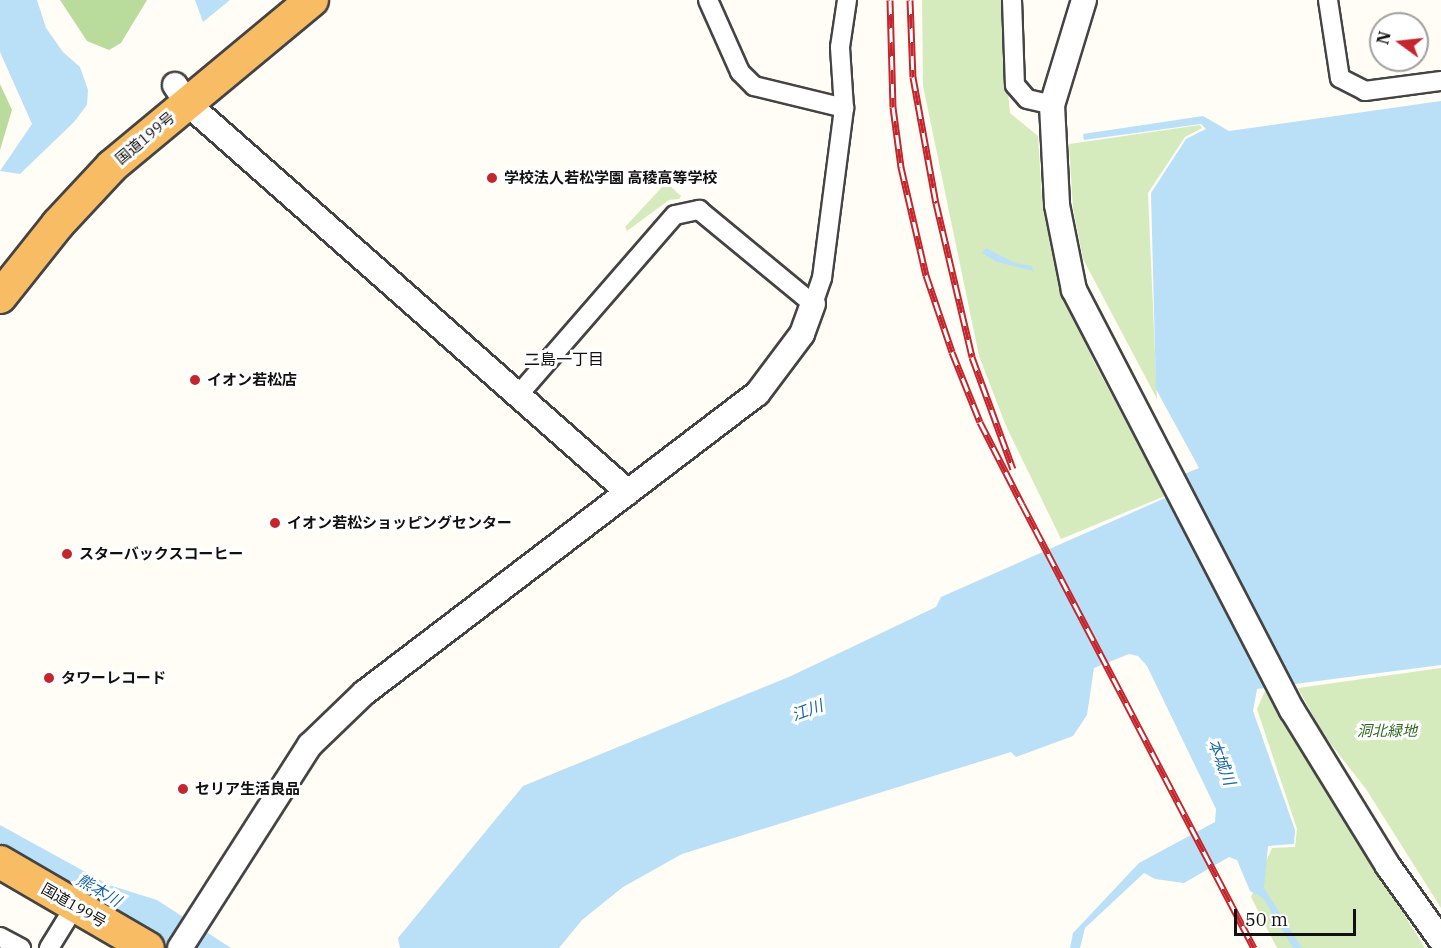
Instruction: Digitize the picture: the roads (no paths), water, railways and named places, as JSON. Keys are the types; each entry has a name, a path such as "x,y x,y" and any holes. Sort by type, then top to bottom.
{"highway":[{"name":"国道199号","path":"0,297 58,224 112,166 181,94 278,0"},
{"name":"国道199号","path":"0,269 44,209 99,150 312,0"},
{"name":"国道199号","path":"0,862 148,948"}],"street":[{"path":"708,0 740,72 754,86 844,108"},
{"path":"180,948 310,745 364,693 757,394 802,334 822,278 844,108 840,46 847,0"},
{"path":"1012,0 1015,85 1027,99 1052,105"},
{"path":"1084,0 1052,105 1057,205 1074,290 1171,482 1292,710 1388,866 1441,940"},
{"path":"1328,0 1340,78 1365,91 1441,81"},
{"path":"181,94 520,393 628,492"},
{"path":"520,393 675,215 699,210 813,304"},
{"path":"49,948 75,906"},
{"path":"0,937 21,948"}],"water":[{"path":"0,0 37,0 46,28 63,52 80,67 88,90 87,105 74,122 20,174 0,171 32,124 0,52"},
{"path":"195,0 230,0 203,22"},
{"path":"1441,101 1441,665 1257,689 1253,711 1295,830 1294,844 1268,846 1264,888 1302,948 1293,948 1263,898 1250,891 1237,860 1229,857 1184,883 1155,879 1144,873 1085,928 1080,948 1070,948 1073,933 1139,863 1215,822 1216,809 1147,666 1138,656 1129,654 1094,668 1087,715 1073,736 1016,757 1011,752 682,854 623,887 582,920 559,948 400,948 398,938 523,786 791,676 936,607 941,597 1190,487 1184,474 1199,468 1156,389 1151,193 1186,139 1206,129 1201,124 1084,140 1083,134 1203,116 1229,131"},
{"path":"986,248 1015,263 1032,266 1033,271 997,262 982,253"},
{"name":"熊本川","path":"0,825 109,885 157,900 231,948 176,948 0,847"}],"railway":[{"path":"890,0 893,107 901,167 926,275 952,352 980,422 1254,948"},
{"path":"910,0 913,77 936,203 972,357 1013,469"}],"place":[{"name":"学校法人若松学園 高稜高等学校","path":"492,178"},
{"name":"イオン若松店","path":"195,380"},
{"name":"イオン若松ショッピングセンター","path":"275,523"},
{"name":"スターバックスコーヒー","path":"67,554"},
{"name":"タワーレコード","path":"49,678"},
{"name":"セリア生活良品","path":"183,789"}],"district":[{"name":"二島一丁目","path":"564,359"}],"water label":[{"name":"江川","path":"807,710"},
{"name":"本城川","path":"1222,762"}],"park label":[{"name":"洞北緑地","path":"1387,731"}]}
